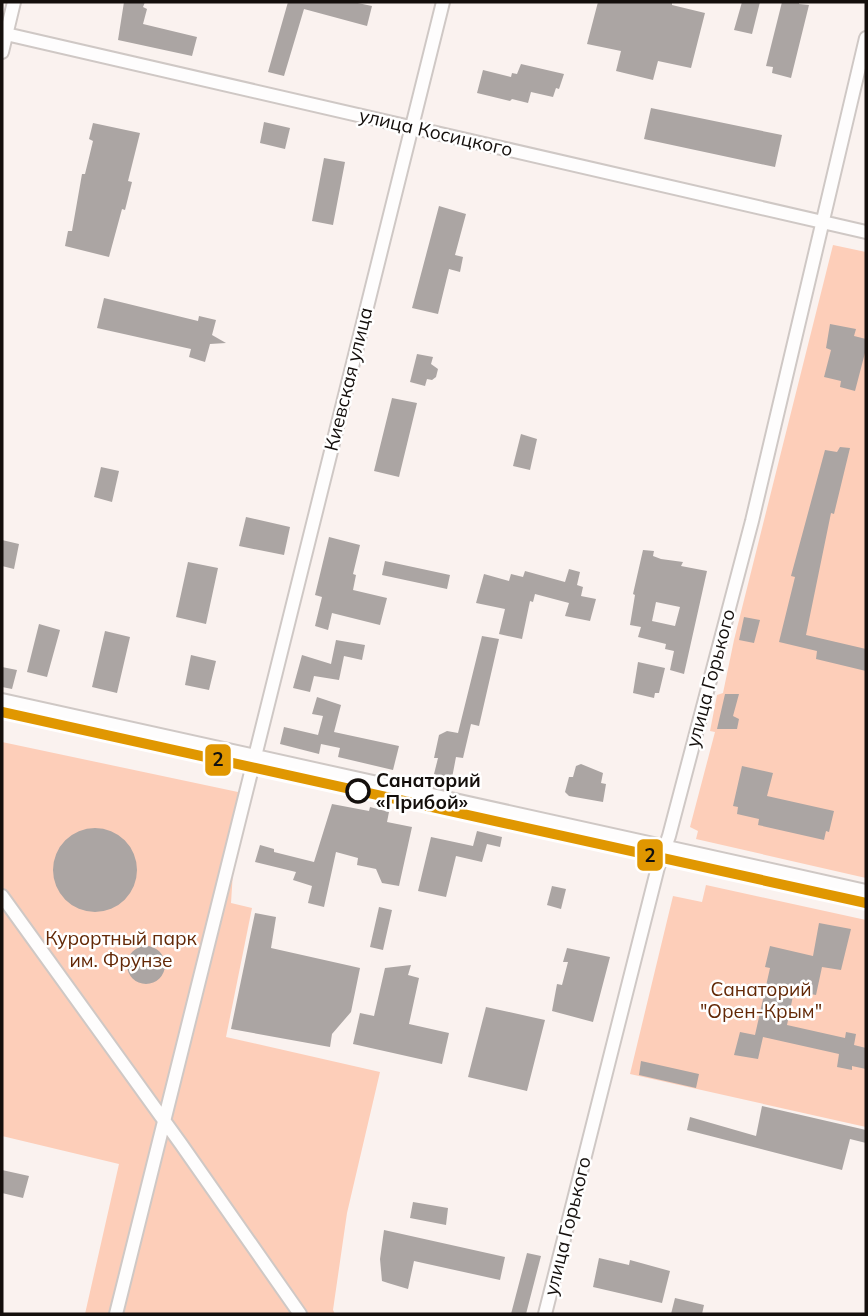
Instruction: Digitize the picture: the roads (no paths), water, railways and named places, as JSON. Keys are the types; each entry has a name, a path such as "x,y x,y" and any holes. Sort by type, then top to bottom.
{"street":[{"path":"2,52 14,2"},
{"name":"Киевская улица","path":"116,1314 443,2"},
{"name":"улица Косицкого","path":"6,34 866,232"},
{"name":"улица Горького","path":"545,1314 658,867 666,847 752,522 866,38"},
{"path":"2,700 866,891"},
{"path":"2,896 300,1314"}],"tram line":[{"path":"289,774 348,793 410,800"}],"place":[{"name":"Санаторий «Прибой»","path":"358,791"}],"park label":[{"name":"Курортный парк им. Фрунзе","path":"121,949"},
{"name":"Санаторий \"Орен-Крым\"","path":"761,1000"}]}
